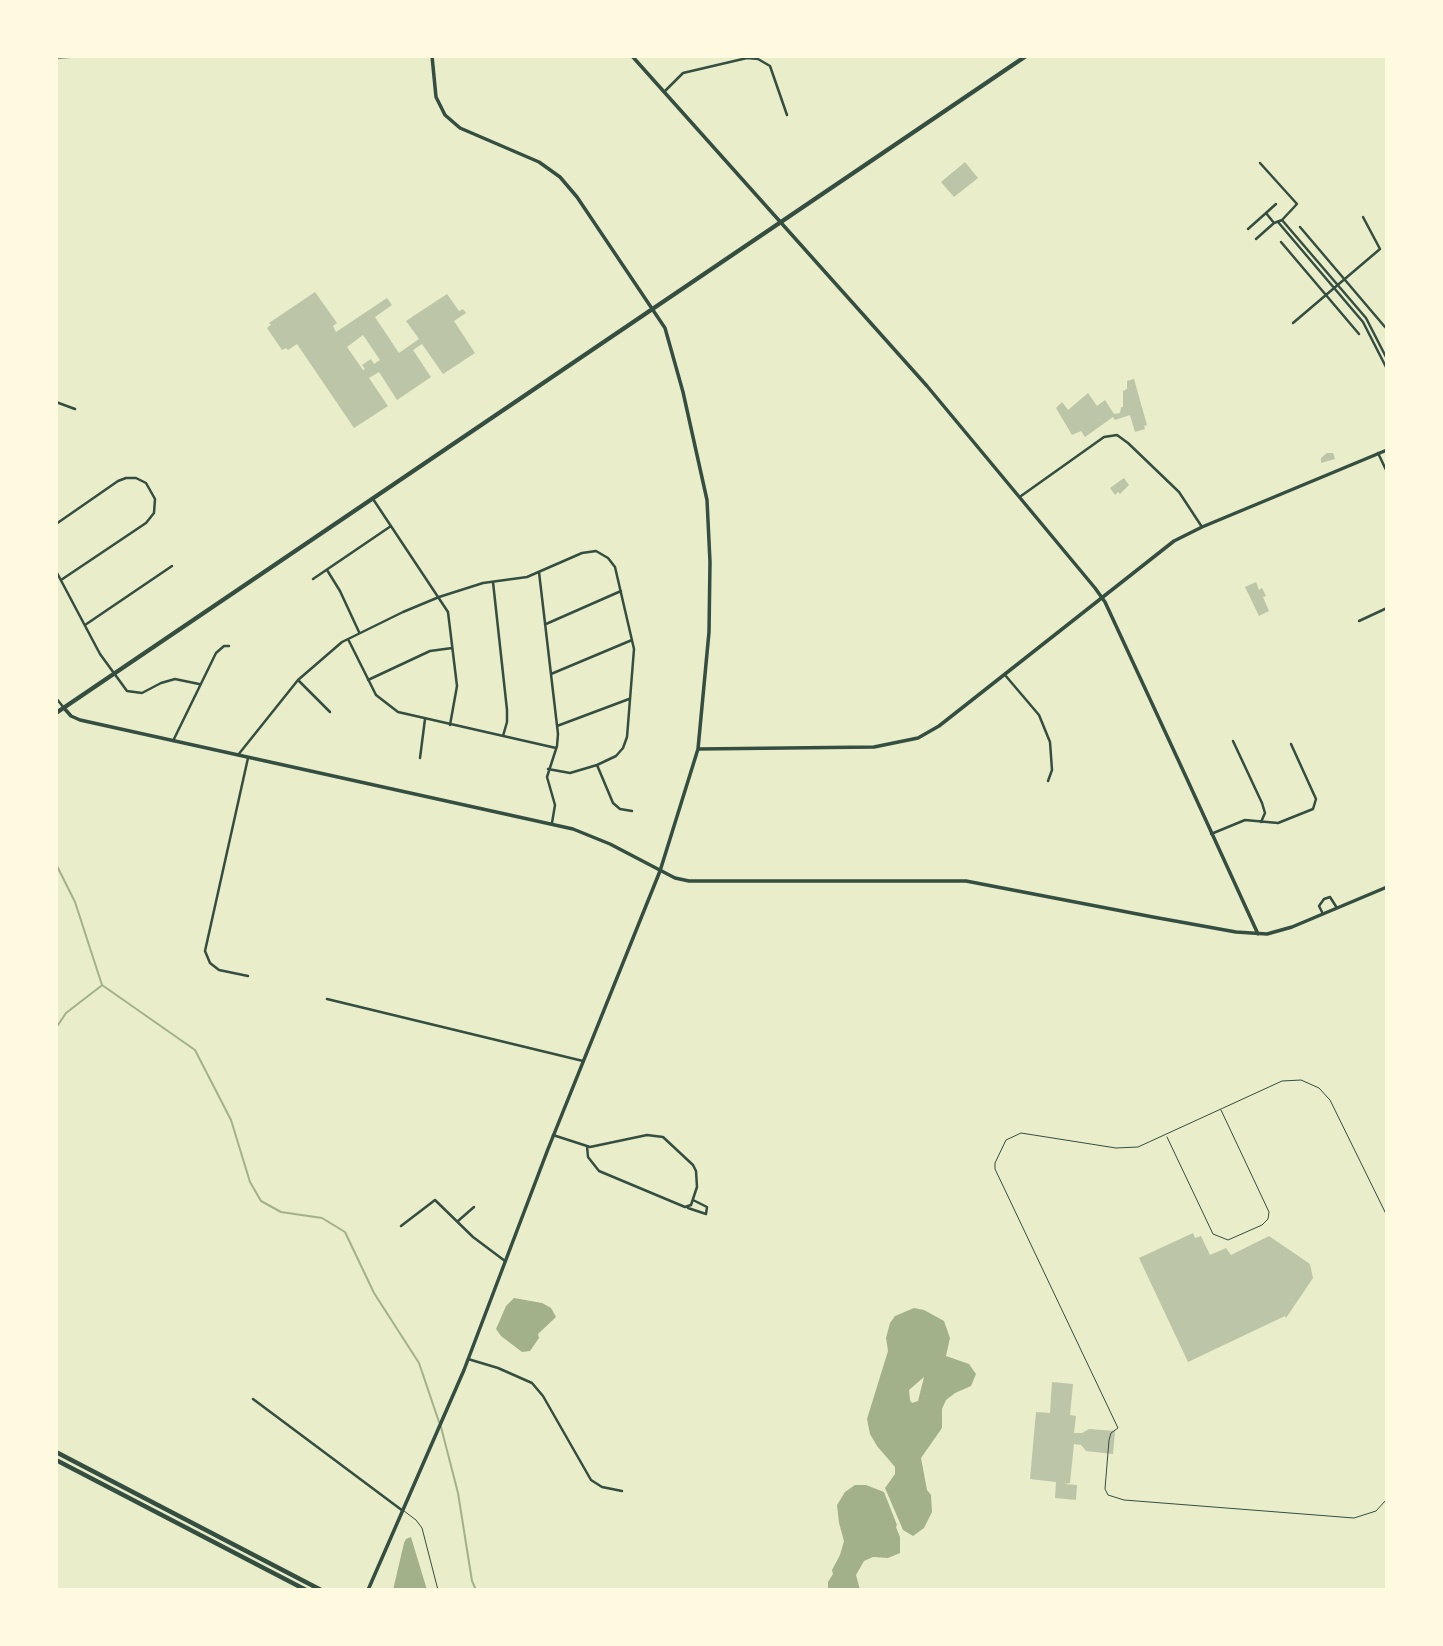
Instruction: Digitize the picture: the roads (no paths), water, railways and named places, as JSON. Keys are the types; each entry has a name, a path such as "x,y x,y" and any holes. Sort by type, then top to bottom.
{"main road":[{"path":"56,57 76,56"},
{"path":"368,1590 468,1359 553,1135 660,871 698,750 709,632 708,511 665,328 560,177 539,162 460,128 445,115 436,97 432,56"},
{"path":"632,56 927,386 1021,496 1101,597 1258,934"},
{"path":"56,713 654,310 1019,58 1026,56"},
{"path":"698,750 874,747 918,738 940,726 1174,541 1387,450"},
{"path":"64,708 71,716 80,720 589,834 675,878 692,881 966,881 1258,934 1280,931 1387,887"},
{"path":"56,1452 321,1590"},
{"path":"56,1460 306,1590"}],"street":[{"path":"763,61 767,56"},
{"path":"665,91 683,73 747,58 763,61 770,66 787,115"},
{"path":"1256,239 1297,204 1260,163"},
{"path":"1248,229 1276,205"},
{"path":"1266,213 1278,222 1338,285 1371,326 1387,359"},
{"path":"1293,323 1380,249 1363,217"},
{"path":"1278,222 1363,322 1387,369"},
{"path":"1300,227 1385,327"},
{"path":"1281,242 1359,334"},
{"path":"1378,351 1387,346"},
{"path":"56,402 75,409"},
{"path":"1021,496 1104,437 1117,435 1179,492 1202,527"},
{"path":"1378,453 1387,472"},
{"path":"56,524 126,478 136,478 146,483 155,499 154,513 146,523 61,580"},
{"path":"373,499 448,612 457,686 450,725"},
{"path":"313,579 391,526"},
{"path":"238,756 298,680 339,644 439,597 493,582 517,579 582,553 596,551 611,561 633,640 634,659 627,737 617,755 597,765 570,772 548,769"},
{"path":"85,625 172,566"},
{"path":"327,570 360,633"},
{"path":"56,571 113,675 127,691 142,694 160,683 175,679 199,684"},
{"path":"539,572 557,726 556,748 547,777 555,805 552,824"},
{"path":"493,582 507,710 503,736"},
{"path":"546,624 621,591"},
{"path":"1359,621 1387,608"},
{"path":"348,639 376,695 398,712 556,748"},
{"path":"551,674 633,640"},
{"path":"173,741 216,653 224,646 229,646"},
{"path":"368,680 430,651 452,648"},
{"path":"1005,674 1039,715 1051,742 1052,770 1048,781"},
{"path":"298,680 330,712"},
{"path":"56,698 64,708"},
{"path":"557,726 630,699"},
{"path":"420,758 425,719"},
{"path":"1233,741 1262,803 1265,813 1261,822"},
{"path":"1211,834 1245,820 1278,823 1314,806 1316,799 1291,744"},
{"path":"248,758 205,951 208,959 219,970 248,976"},
{"path":"597,765 614,803 620,809 632,811"},
{"path":"1323,914 1319,906 1324,898 1330,897 1337,908"},
{"path":"327,999 583,1061"},
{"path":"553,1135 587,1146 648,1135 663,1137 695,1168 698,1183 688,1207"},
{"path":"587,1146 588,1157 599,1171 706,1214 707,1207 693,1200"},
{"path":"401,1226 435,1200 473,1237 505,1261"},
{"path":"458,1221 474,1207"},
{"path":"468,1359 498,1367 535,1385 591,1480 602,1487 622,1491"},
{"path":"253,1399 403,1511"}],"lane":[{"path":"1387,1216 1331,1100 1316,1085 1301,1080 1282,1081 1138,1147 1124,1149 1021,1133 1006,1140 995,1163 998,1175 1118,1428 1111,1433 1109,1440 1105,1489 1108,1495 1124,1500 1354,1518 1376,1511 1387,1499"},
{"path":"1166,1135 1210,1231 1221,1239 1231,1239 1266,1222 1269,1212 1221,1110"},
{"path":"403,1511 422,1528 438,1590"}],"waterway":[{"path":"56,864 75,902 102,985 195,1050 231,1120 250,1182 261,1201 281,1212 322,1218 345,1232 374,1293 419,1363 439,1422"},
{"path":"56,1028 66,1013 101,986"},
{"path":"441,1427 458,1493 472,1581 476,1590"}]}
